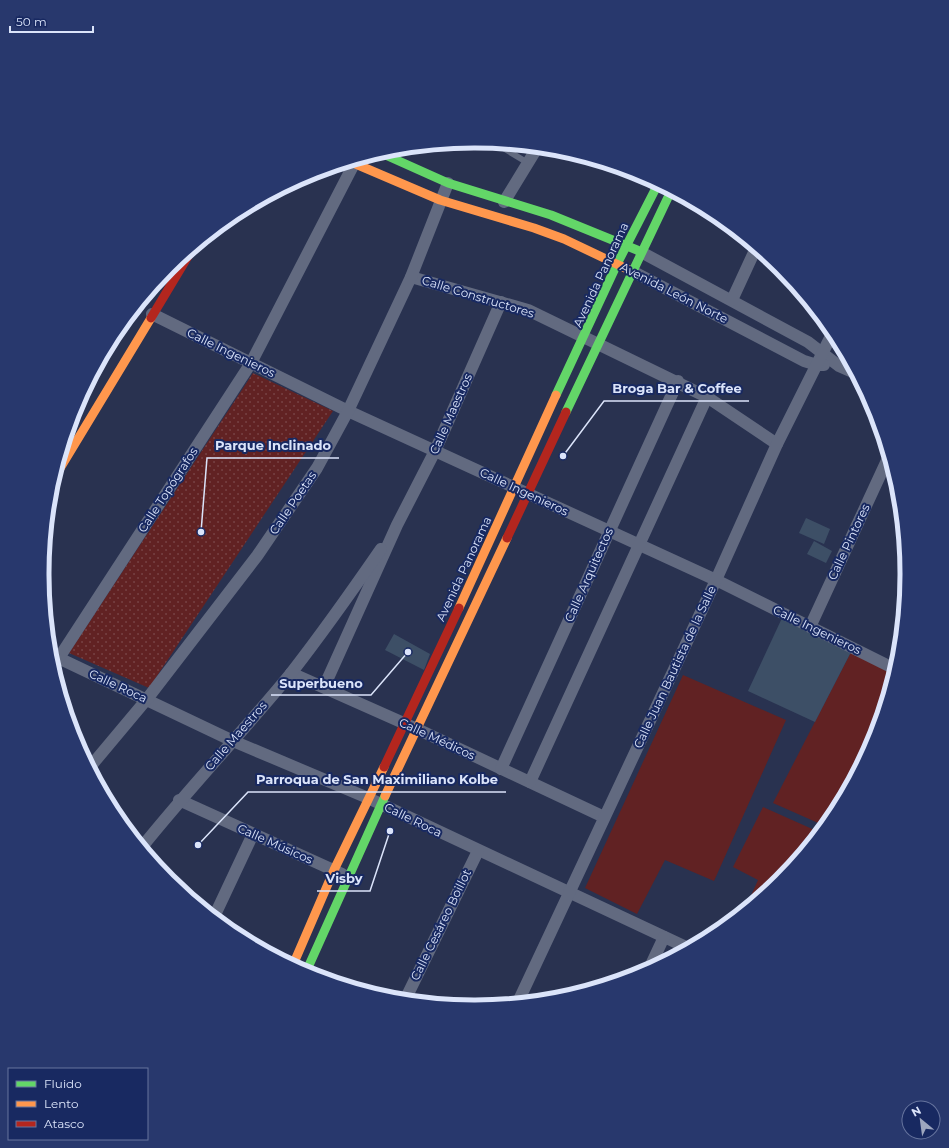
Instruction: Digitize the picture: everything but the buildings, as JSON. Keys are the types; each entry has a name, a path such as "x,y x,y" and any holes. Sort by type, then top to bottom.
{"street":[{"path":"504,202 534,153"},
{"name":"Avenida León Norte","path":"396,156 448,183 504,202 551,215 641,252 732,300 823,352 839,366 848,370"},
{"name":"Avenida León Norte","path":"359,164 440,200 534,228 564,239 632,271 804,361 817,365 839,366"},
{"name":"Calle Topógrafos","path":"57,656 251,363 352,167"},
{"name":"Calle Poetas","path":"93,763 147,699 257,556 317,468 348,411 411,277 440,200 448,183"},
{"name":"Avenida Panorama","path":"295,960 334,870 405,724 585,338 617,264 656,189"},
{"path":"309,966 350,877 381,804 669,195"},
{"path":"732,300 754,253"},
{"path":"64,462 182,265"},
{"name":"Calle Constructores","path":"411,277 528,310 678,381 707,397 777,444"},
{"name":"Calle Maestros","path":"324,688 397,525 435,451 501,302"},
{"name":"Calle Ingenieros","path":"152,314 348,411 528,495 716,580 890,666"},
{"name":"Calle Juan Bautista de la Salle","path":"520,997 716,580 777,444 829,340"},
{"name":"Calle Arquitectos","path":"501,769 678,381"},
{"path":"530,782 707,397"},
{"name":"Calle Pintores","path":"810,627 886,463"},
{"name":"Calle Maestros","path":"145,843 179,800 233,741 291,673 355,589 397,525"},
{"name":"Calle Roca","path":"58,662 147,699 233,741 368,798 478,851 682,945"},
{"name":"Calle Médicos","path":"291,673 417,729 604,817"},
{"name":"Calle Músicos","path":"179,800 350,877"},
{"path":"216,913 253,834"},
{"name":"Calle Cesáreo Boillot","path":"408,994 478,851"},
{"path":"653,960 664,937"}],"lane":[{"path":"503,149 528,163"}],"shaded area":[{"path":"253,373 333,411 149,688 69,653"},
{"path":"851,652 889,669 886,684 868,737 843,787 819,823 773,803"},
{"path":"683,675 786,720 714,881 665,860 637,914 585,888"},
{"path":"763,807 814,830 794,855 750,899 758,880 733,867"}],"traffic: fast":[{"path":"390,157 448,183 551,215 637,250"},
{"path":"556,395 617,264 656,189"},
{"path":"566,412 669,195"},
{"path":"309,966 385,796"}],"traffic: slow":[{"path":"358,165 440,200 534,228 564,239 627,269"},
{"path":"63,463 151,318"},
{"path":"459,608 556,395"},
{"path":"385,796 507,538"},
{"path":"295,960 334,870 384,767"}],"traffic: jam":[{"path":"151,318 183,264"},
{"path":"507,538 566,412"},
{"path":"384,767 459,608"}],"place":[{"name":"Broga Bar & Coffee","path":"563,456"},
{"name":"Parque Inclinado","path":"201,532"},
{"name":"Superbueno","path":"408,652"},
{"name":"Visby","path":"390,831"},
{"name":"Parroqua de San Maximiliano Kolbe","path":"198,845"}]}
